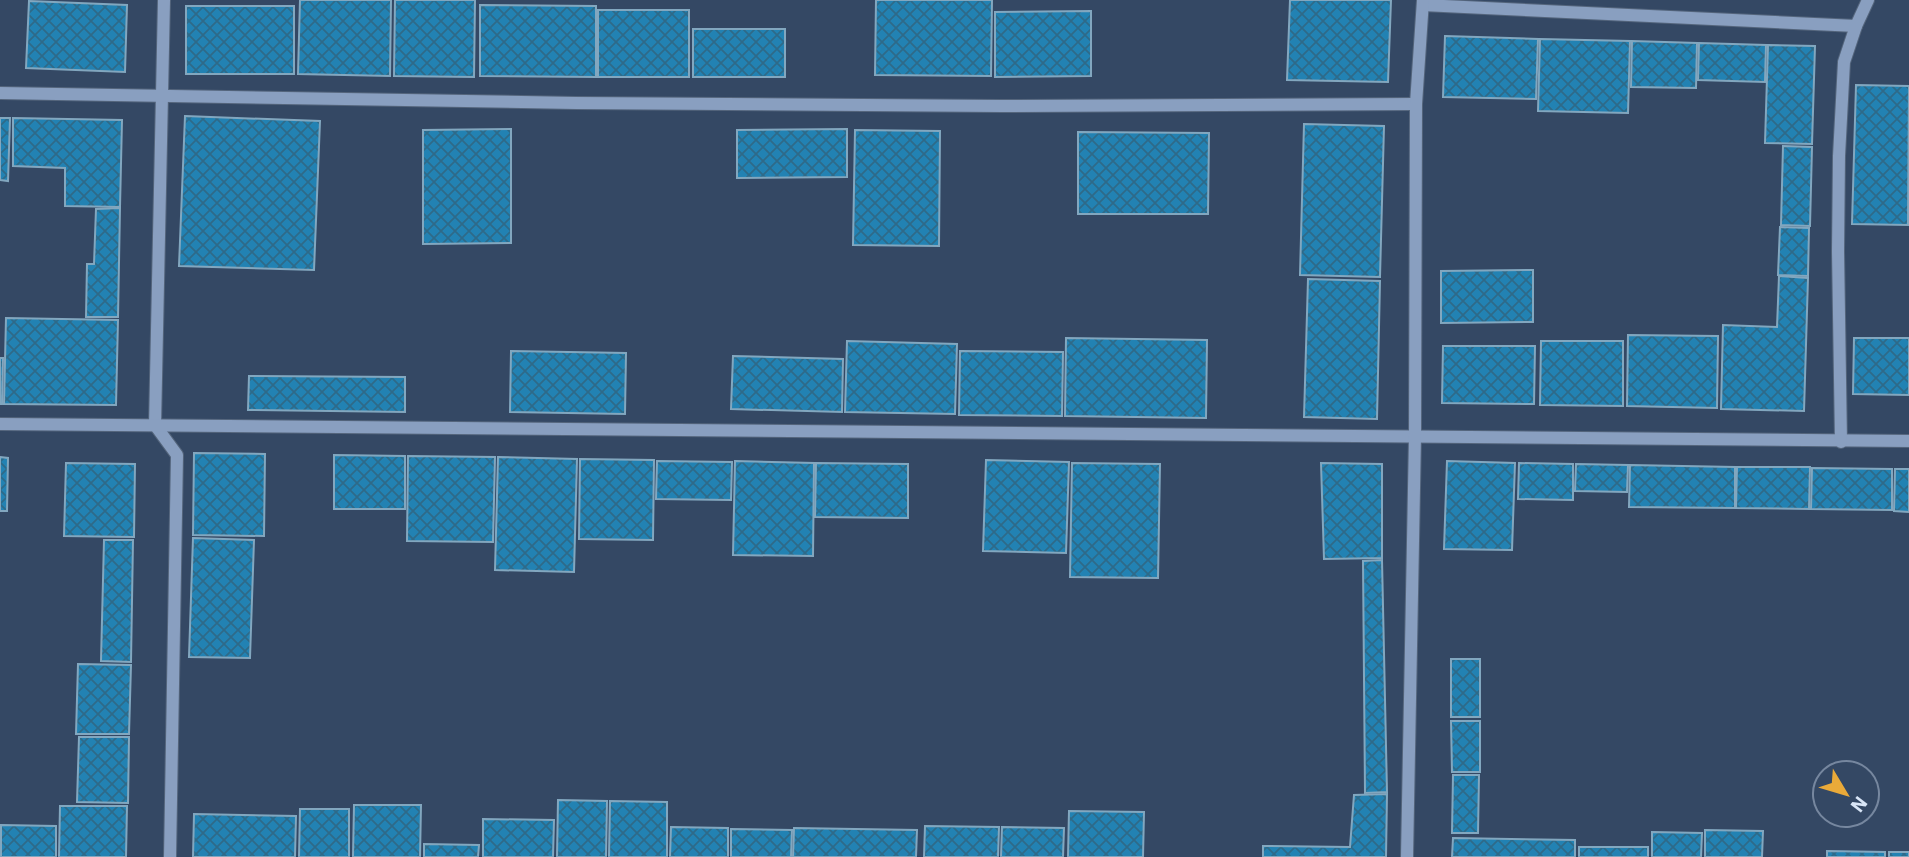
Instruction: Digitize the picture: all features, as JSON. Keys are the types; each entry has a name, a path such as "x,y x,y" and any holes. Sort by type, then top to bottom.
{"street":[{"path":"164,0 155,425 177,455 170,857"},
{"path":"1841,442 1838,251 1844,62 1868,0"},
{"path":"1407,857 1415,436 1416,104 1423,2 1856,26"},
{"path":"0,93 590,103 1000,106 1416,104"},
{"path":"0,424 1909,441"}],"building":[{"path":"300,0 391,0 390,76 298,74"},
{"path":"395,0 475,0 474,77 394,76"},
{"path":"876,0 992,0 991,76 875,75"},
{"path":"1290,0 1391,0 1388,82 1287,80"},
{"path":"29,1 127,5 125,72 26,68"},
{"path":"480,5 596,6 596,77 480,76"},
{"path":"186,6 294,6 294,74 186,74"},
{"path":"598,10 689,10 689,77 598,77"},
{"path":"1091,11 1091,76 995,77 995,12"},
{"path":"693,29 785,29 785,77 693,77"},
{"path":"1445,36 1538,39 1536,99 1443,97"},
{"path":"1540,39 1630,41 1628,113 1538,111"},
{"path":"1632,41 1697,43 1696,88 1631,87"},
{"path":"1699,43 1766,45 1765,82 1698,80"},
{"path":"1768,45 1815,46 1812,144 1765,143"},
{"path":"1856,85 1909,86 1908,225 1852,224"},
{"path":"185,116 320,121 314,270 179,266"},
{"path":"0,118 10,118 8,181 0,180"},
{"path":"13,118 122,120 120,207 65,206 65,168 13,166"},
{"path":"1304,124 1384,126 1380,277 1300,275"},
{"path":"511,129 511,243 423,244 423,130"},
{"path":"847,129 847,177 737,178 737,130"},
{"path":"855,130 940,131 939,246 853,245"},
{"path":"1078,132 1209,133 1208,214 1078,214"},
{"path":"1783,146 1812,147 1810,226 1781,225"},
{"path":"120,208 118,317 86,317 87,264 94,264 96,209"},
{"path":"1780,227 1809,228 1808,276 1778,275"},
{"path":"1533,270 1533,322 1441,323 1441,271"},
{"path":"1779,276 1808,278 1804,411 1721,409 1723,325 1777,327"},
{"path":"1308,279 1380,281 1377,419 1304,417"},
{"path":"6,318 118,320 116,405 4,404"},
{"path":"1628,335 1718,336 1717,408 1627,406"},
{"path":"1066,338 1207,340 1206,418 1065,416"},
{"path":"1854,338 1909,338 1909,395 1853,394"},
{"path":"847,341 957,344 955,414 845,412"},
{"path":"1541,341 1623,341 1623,406 1540,405"},
{"path":"1443,346 1535,346 1534,404 1442,403"},
{"path":"511,351 626,353 625,414 510,412"},
{"path":"960,351 1063,352 1062,416 959,415"},
{"path":"733,356 843,359 842,412 731,409"},
{"path":"0,358 3,358 2,404 0,404"},
{"path":"249,376 405,377 405,412 248,410"},
{"path":"194,453 265,454 264,536 193,535"},
{"path":"334,455 405,456 405,509 334,509"},
{"path":"408,456 495,457 493,542 407,541"},
{"path":"0,457 8,458 7,511 0,511"},
{"path":"498,457 577,459 574,572 495,570"},
{"path":"580,459 654,460 653,540 579,539"},
{"path":"986,460 1069,462 1066,553 983,551"},
{"path":"657,461 732,462 731,500 656,499"},
{"path":"735,461 814,463 813,556 733,555"},
{"path":"1447,461 1515,463 1512,550 1444,549"},
{"path":"66,463 135,464 134,537 64,536"},
{"path":"816,463 908,464 908,518 815,517"},
{"path":"1072,463 1160,464 1158,578 1070,577"},
{"path":"1321,463 1382,464 1382,558 1324,559"},
{"path":"1519,463 1573,464 1573,500 1518,499"},
{"path":"1576,464 1628,465 1627,492 1575,491"},
{"path":"1630,465 1735,467 1735,508 1629,507"},
{"path":"1737,467 1810,467 1809,509 1736,508"},
{"path":"1812,468 1892,469 1892,510 1811,509"},
{"path":"1895,469 1909,469 1909,512 1894,511"},
{"path":"193,538 254,540 250,658 189,657"},
{"path":"104,540 133,540 131,662 101,661"},
{"path":"1382,560 1387,792 1365,793 1363,561"},
{"path":"1451,659 1480,659 1480,717 1451,717"},
{"path":"78,664 131,665 129,734 76,734"},
{"path":"1451,721 1480,721 1480,772 1452,772"},
{"path":"79,737 129,737 128,803 77,802"},
{"path":"1453,775 1479,775 1478,833 1452,833"},
{"path":"1387,794 1386,857 1263,857 1263,846 1350,847 1354,795"},
{"path":"558,800 607,801 606,857 557,857"},
{"path":"610,801 667,802 667,857 609,857"},
{"path":"354,805 421,805 420,857 353,857"},
{"path":"60,806 127,806 126,857 59,857"},
{"path":"300,809 349,809 349,857 299,857"},
{"path":"1069,811 1144,812 1143,857 1068,857"},
{"path":"194,814 296,816 295,857 193,857"},
{"path":"483,819 554,820 553,857 483,857"},
{"path":"1,825 56,826 56,857 1,857"},
{"path":"925,826 999,827 998,857 924,857"},
{"path":"671,827 728,828 728,857 670,857"},
{"path":"1002,827 1064,828 1063,857 1001,857"},
{"path":"794,828 917,830 916,857 793,857"},
{"path":"731,829 792,830 791,857 731,857"},
{"path":"1705,830 1763,831 1762,857 1705,857"},
{"path":"1652,832 1702,833 1701,857 1652,857"},
{"path":"1453,838 1575,840 1575,857 1452,857"},
{"path":"424,844 479,845 478,857 424,857"},
{"path":"1579,847 1648,847 1648,857 1579,857"},
{"path":"1827,851 1885,852 1885,857 1827,857"},
{"path":"1889,852 1909,852 1909,857 1889,857"}]}
